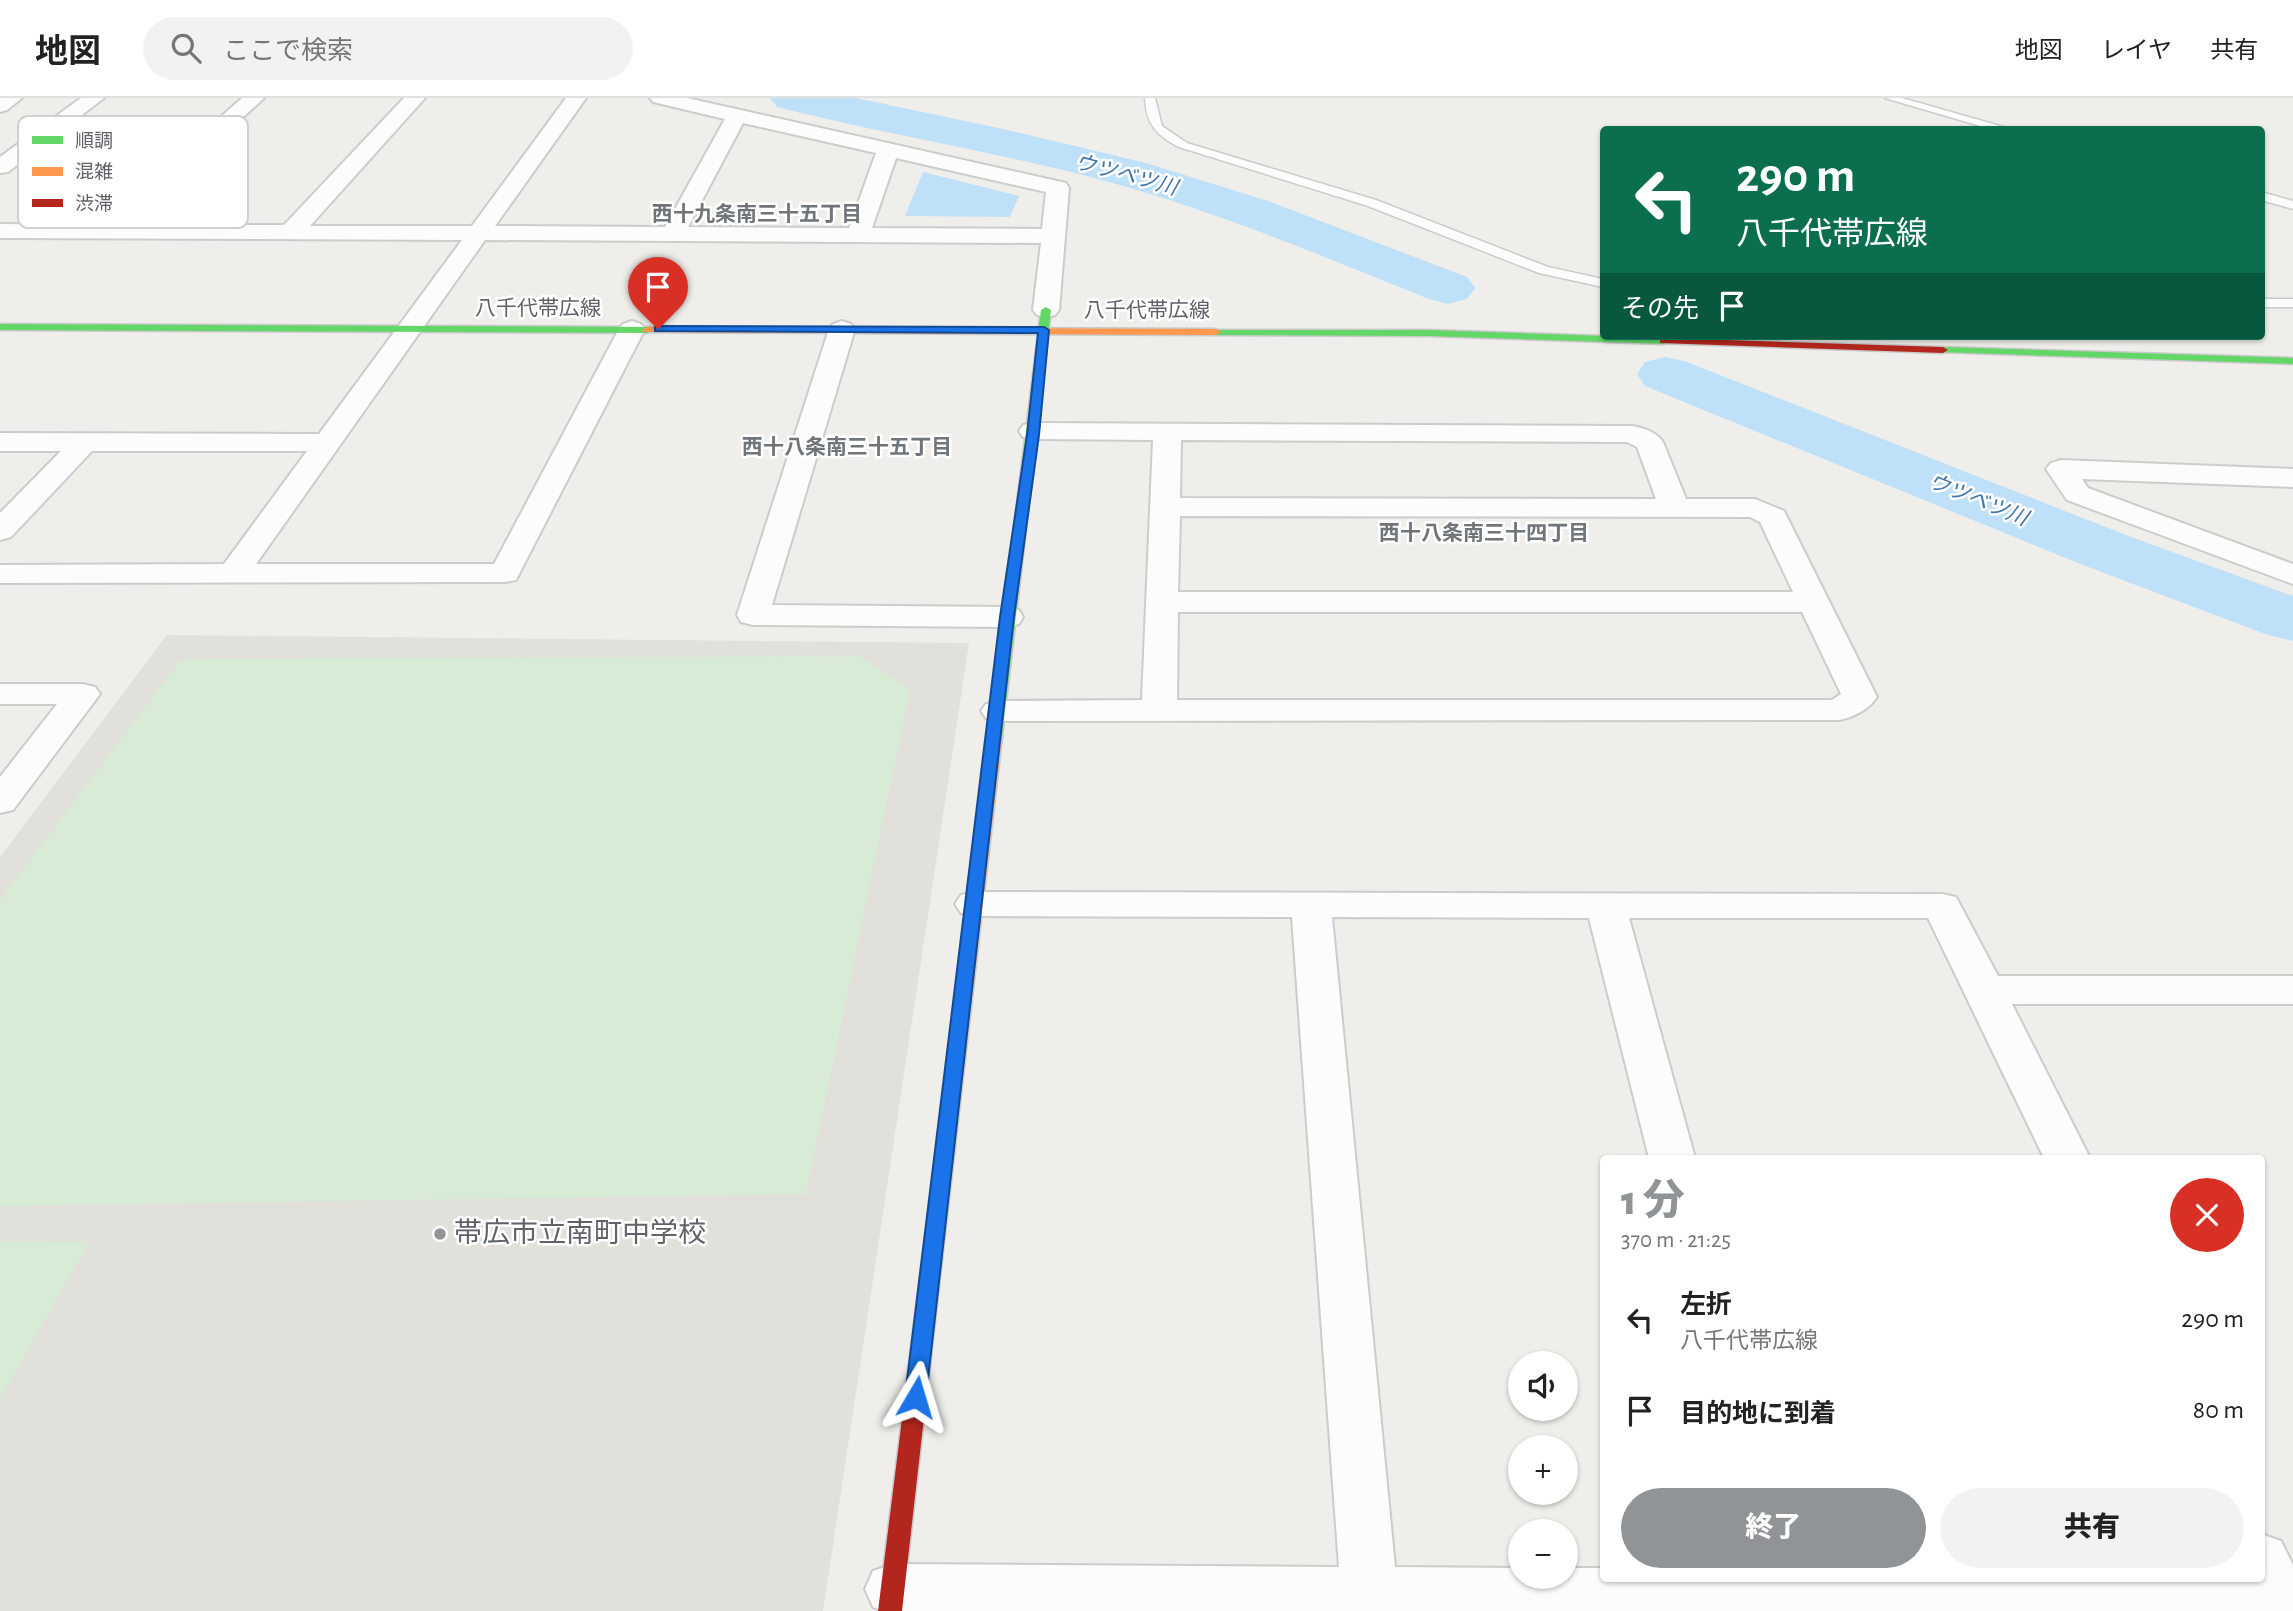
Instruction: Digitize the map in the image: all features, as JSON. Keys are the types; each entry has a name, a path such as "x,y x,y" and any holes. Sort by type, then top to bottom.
{"main road":[{"name":"八千代帯広線","path":"0,327 418,314 632,329 842,329 1046,315 1600,338"},
{"path":"891,1600 1007,617 1046,315"},
{"name":"八千代帯広線","path":"1669,340 2293,361"}],"street":[{"path":"0,106 12,98"},
{"path":"69,116 94,98"},
{"path":"234,116 254,98"},
{"path":"292,232 415,98"},
{"path":"234,573 576,98"},
{"path":"660,98 1058,188 1046,315"},
{"path":"673,233 737,115"},
{"path":"858,234 889,148"},
{"path":"0,167 18,154"},
{"path":"105,231 108,228"},
{"path":"0,231 1054,236"},
{"path":"0,574 505,573 632,329"},
{"path":"842,329 753,615 1007,617"},
{"path":"1033,431 1632,434 1649,442 1674,508"},
{"path":"1159,710 1167,432"},
{"path":"0,442 327,443"},
{"path":"0,531 84,443"},
{"path":"2293,478 2061,469 2077,494 2293,575"},
{"path":"998,711 1839,710 1860,697 1773,517 1755,508 1165,507"},
{"path":"1162,602 1815,602"},
{"path":"0,694 83,694 0,802"},
{"path":"975,904 1942,906 2066,1155"},
{"path":"1311,905 1369,1592"},
{"path":"1606,906 1671,1155"},
{"path":"1985,990 2293,990"},
{"path":"891,1600 1786,1585 2276,1589"}],"lane":[{"path":"1150,98 1153,123 1162,134 1183,145 1372,203 1544,270 1574,279 1600,283"},
{"path":"1890,98 1994,126"},
{"path":"2265,197 2293,205"},
{"path":"2265,303 2293,303"}],"shaded area":[{"name":"帯広市立南町中学校","path":"167,635 969,643 823,1611 0,1611 0,857"}],"green space":[{"path":"860,656 910,690 806,1194 0,1206 0,900 181,659"},
{"path":"0,1241 89,1242 0,1399"}],"water":[{"path":"923,172 1019,196 1010,217 905,216"}],"waterway":[{"name":"ウツベツ川","path":"792,98 1003,142 1129,173 1251,212 1448,288"},
{"name":"ウツベツ川","path":"1666,374 2107,551 2293,620"}],"traffic: fast":[{"path":"995,737 1046,310"},
{"path":"0,327 647,330"},
{"path":"1216,332 1428,333 1600,339"},
{"path":"1634,340 1664,341"},
{"path":"1943,350 2293,361"}],"traffic: slow":[{"path":"647,330 1216,332"},
{"path":"932,1259 995,737"}],"traffic: jam":[{"path":"1664,341 1943,350"},
{"path":"890,1611 932,1259"}],"place":[{"name":"帯広市立南町中学校","path":"440,1234"}],"district":[{"name":"西十九条南三十五丁目","path":"757,214"},
{"name":"西十八条南三十五丁目","path":"847,447"},
{"name":"西十八条南三十四丁目","path":"1484,533"}],"route":[{"path":"658,329 1044,330 1033,435 1007,617 916,1397"}]}
